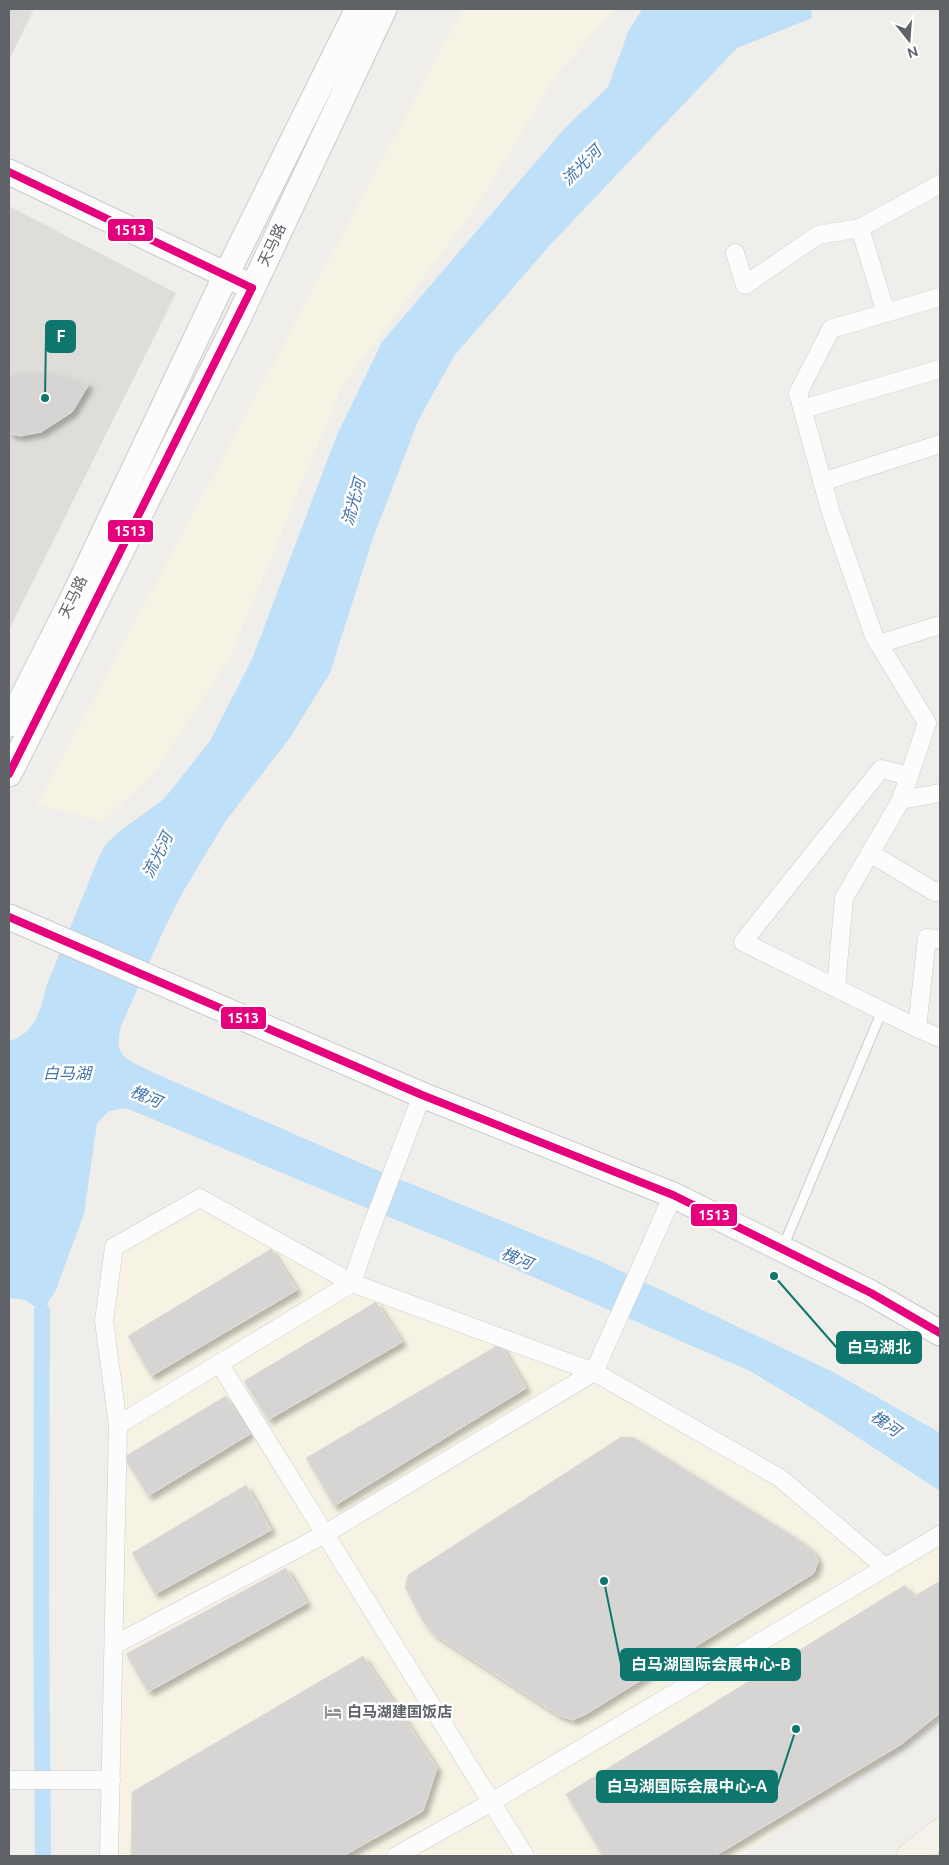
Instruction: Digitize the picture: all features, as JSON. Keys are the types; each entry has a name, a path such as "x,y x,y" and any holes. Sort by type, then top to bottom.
{"main road":[{"name":"天马路","path":"9,724 73,598 226,275 358,9"},
{"name":"天马路","path":"9,774 252,288 384,9"},
{"path":"9,172 252,288"},
{"path":"9,917 164,982 422,1095 672,1195 871,1293 940,1333"},
{"path":"911,1856 940,1834"}],"street":[{"path":"735,253 745,285 818,235 860,228 940,184"},
{"path":"860,228 886,313"},
{"path":"836,987 844,898 901,800 926,723 874,636 830,513 798,393 831,329 940,297"},
{"path":"802,409 940,369"},
{"path":"822,482 940,444"},
{"path":"879,644 940,625"},
{"path":"909,776 881,769 743,942 940,1038"},
{"path":"901,800 940,793"},
{"path":"870,853 935,892 940,890"},
{"path":"917,1028 927,938 940,939"},
{"path":"118,1424 352,1283 422,1095"},
{"path":"114,1645 325,1534 594,1372 672,1195"},
{"path":"109,1856 118,1424 104,1321 114,1247 200,1198 352,1283 594,1372 780,1478 885,1568"},
{"path":"219,1363 525,1856"},
{"path":"396,1856 940,1535"},
{"path":"9,1780 111,1780"}],"lane":[{"path":"782,1249 882,1010"}],"shaded area":[{"path":"9,9 34,9 9,60"},
{"path":"463,9 615,9 557,74 477,206 342,386 230,657 155,772 102,821 37,805"},
{"path":"9,206 176,293 9,630"},
{"path":"200,1198 352,1283 594,1372 780,1478 885,1567 940,1535 940,1720 742,1856 109,1856 118,1425 104,1321 114,1247"}],"water":[{"path":"642,9 811,9 812,18 737,48 550,245 454,356 418,421 373,538 330,673 289,739 225,822 184,890 165,927 121,1026 119,1045 124,1056 152,1072 372,1168 600,1261 835,1373 940,1433 940,1491 825,1416 750,1371 480,1254 126,1108 109,1111 97,1123 84,1214 55,1292 42,1311 25,1300 9,1298 9,1041 24,1034 30,1028 39,1012 46,987 98,859 105,845 120,831 164,799 210,741 252,659 337,435 382,342 564,129 608,87 628,32"}],"building":[{"path":"19,372 54,372 89,384 72,412 41,432 20,436 9,433 9,376"},
{"path":"271,1249 297,1290 151,1376 128,1336"},
{"path":"376,1302 402,1342 268,1420 244,1381"},
{"path":"500,1344 526,1388 334,1506 306,1458"},
{"path":"226,1396 250,1434 148,1496 124,1457"},
{"path":"621,1437 633,1437 801,1541 813,1551 818,1561 814,1573 586,1714 573,1720 560,1716 435,1635 423,1622 405,1587 408,1575"},
{"path":"246,1485 271,1530 155,1594 132,1553"},
{"path":"286,1568 307,1603 148,1692 126,1654"},
{"path":"940,1581 940,1713 900,1745 715,1856 603,1856 566,1794 905,1585 913,1597"},
{"name":"白马湖建国饭店","path":"363,1656 437,1768 423,1811 343,1856 131,1856 132,1792"}],"waterway":[{"path":"42,1311 41,1605 43,1856"}],"transit line":[{"name":"1513","path":"9,172 252,288"},
{"name":"1513","path":"9,774 252,288"},
{"name":"1513","path":"9,917 422,1095 673,1195 871,1293 940,1333"}],"place":[{"name":"F","path":"45,398"},
{"name":"白马湖北","path":"774,1276"},
{"name":"白马湖国际会展中心-B","path":"604,1581"},
{"name":"白马湖建国饭店","path":"333,1712"},
{"name":"白马湖国际会展中心-A","path":"796,1729"}],"water label":[{"name":"流光河","path":"581,165"},
{"name":"流光河","path":"353,502"},
{"name":"流光河","path":"157,855"},
{"name":"白马湖","path":"67,1073"},
{"name":"槐河","path":"146,1096"},
{"name":"槐河","path":"517,1258"},
{"name":"槐河","path":"886,1423"}]}
